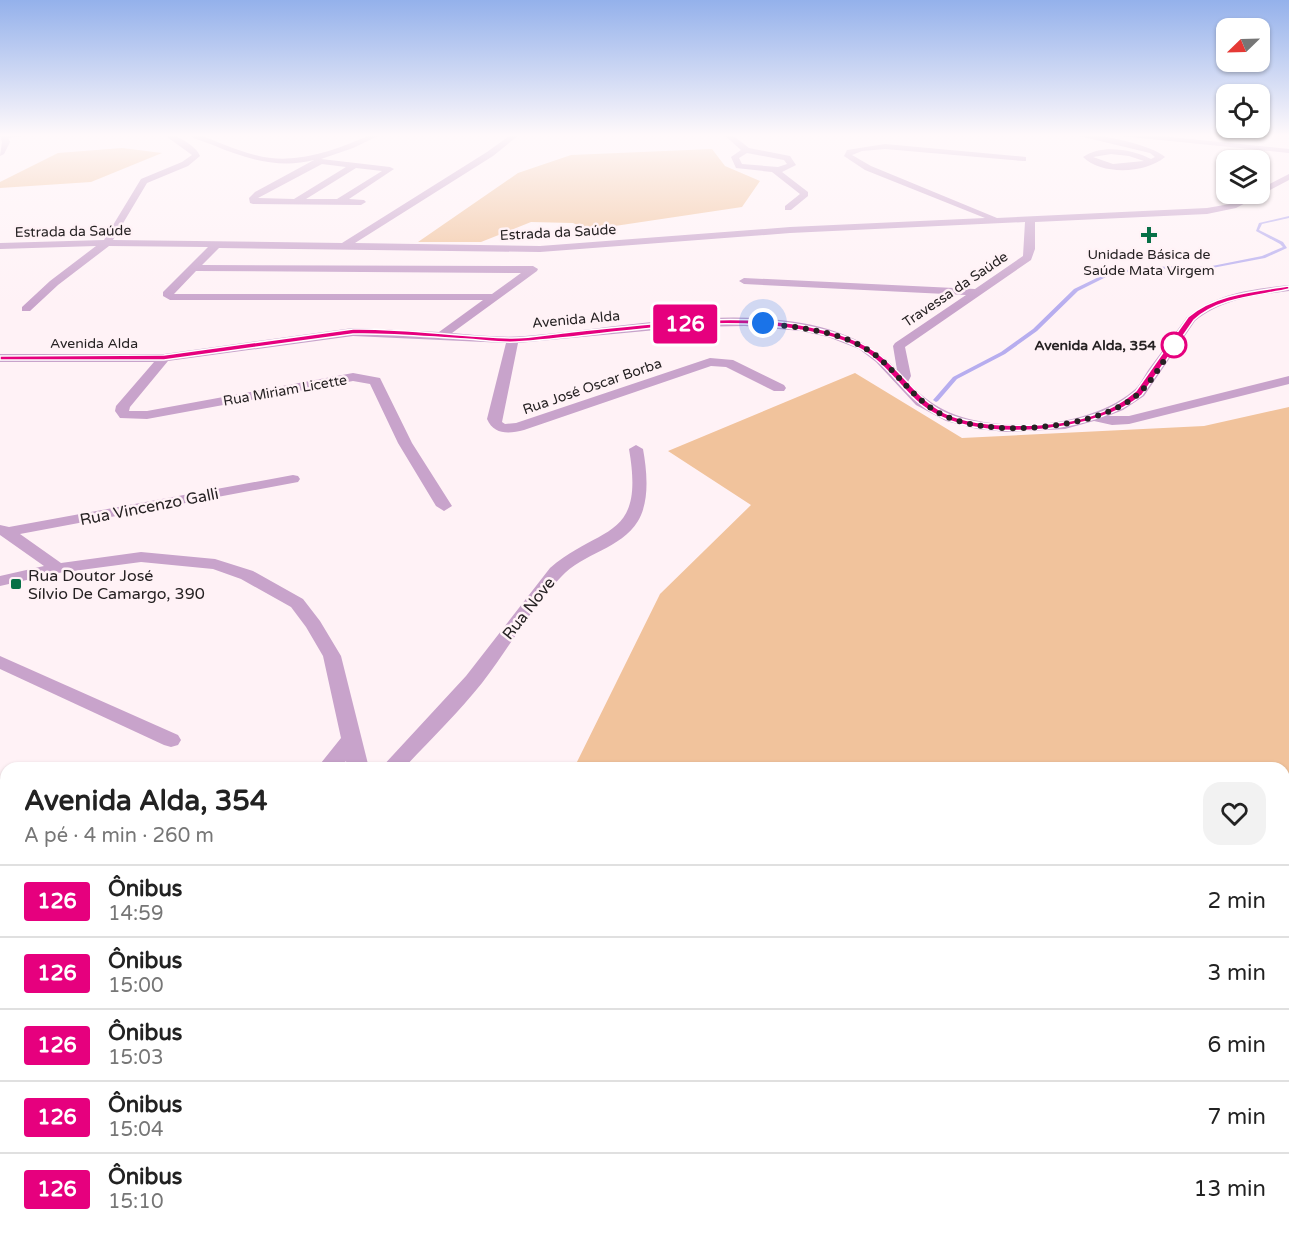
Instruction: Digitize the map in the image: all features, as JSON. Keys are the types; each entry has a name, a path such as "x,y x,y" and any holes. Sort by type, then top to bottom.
{"street":[{"path":"26,309 54,283 107,243 137,192"},
{"path":"266,192 252,200 293,203 361,202"},
{"path":"293,203 312,192"},
{"path":"339,202 356,192"},
{"path":"343,247 430,192"},
{"path":"788,208 806,194 803,192"},
{"path":"927,192 999,221"},
{"name":"Estrada da Saúde","path":"0,246 107,243 561,248 790,230 1207,211 1237,204"},
{"name":"Travessa da Saúde","path":"901,382 905,376 899,346 1027,258 1031,250 1028,232 1030,220"},
{"path":"216,245 167,294 170,297 496,297"},
{"path":"442,335 561,248"},
{"path":"193,268 531,270"},
{"path":"744,281 978,292"},
{"name":"Avenida Alda","path":"0,358 164,358 353,332 380,331 513,340 682,324 763,323 801,327 848,340 878,357 926,406 942,415 960,421 1021,428 1045,427 1095,418 1117,408 1139,393 1199,311 1230,298 1289,288"},
{"name":"Rua José Oscar Borba","path":"513,340 494,419 495,424 501,428 519,427 710,362 729,363 779,388"},
{"name":"Rua Miriam Licette","path":"164,358 123,406 122,411 125,415 147,415 353,377 375,381 405,443 444,506"},
{"path":"1095,418 1112,421 1129,420 1289,380"},
{"name":"Rua Nove","path":"398,762 472,682 556,572 577,555 619,533 631,520 638,490 639,461 636,449"},
{"name":"Rua Vincenzo Galli","path":"3,530 293,479"},
{"path":"3,530 58,568"},
{"path":"0,581 58,568 141,557 215,564 247,575 297,603 315,625 332,656 356,762"},
{"path":"0,662 171,740"},
{"path":"333,762 350,741"}],"shaded area":[{"path":"491,192 753,192 742,207 588,230 573,223 531,222 481,242 418,242"},
{"path":"855,373 962,438 1204,426 1289,407 1289,762 577,762 660,594 751,505 668,451"}],"waterway":[{"path":"936,400 955,378 1003,353 1035,330 1076,290 1105,276 1141,268 1212,267 1263,257 1285,248 1282,243 1257,230 1261,223 1289,217"}],"bus line":[{"name":"126","path":"0,358 164,358 353,332 380,331 513,340 682,324 763,323 801,327 848,340 878,357 916,398 942,415 960,421 990,426 1045,427 1095,418 1131,400 1161,365 1191,319 1199,311 1230,298 1289,288"}],"place":[{"name":"Unidade Básica de Saúde Mata Virgem","path":"1149,235"},
{"name":"Avenida Alda, 354","path":"1174,345"},
{"name":"Rua Doutor José Sílvio De Camargo, 390","path":"16,584"}],"route":[{"path":"763,323 801,327 848,340 878,357 916,398 942,415 960,421 990,426 1021,428 1068,424 1095,418 1117,408 1139,393 1174,345"}]}
